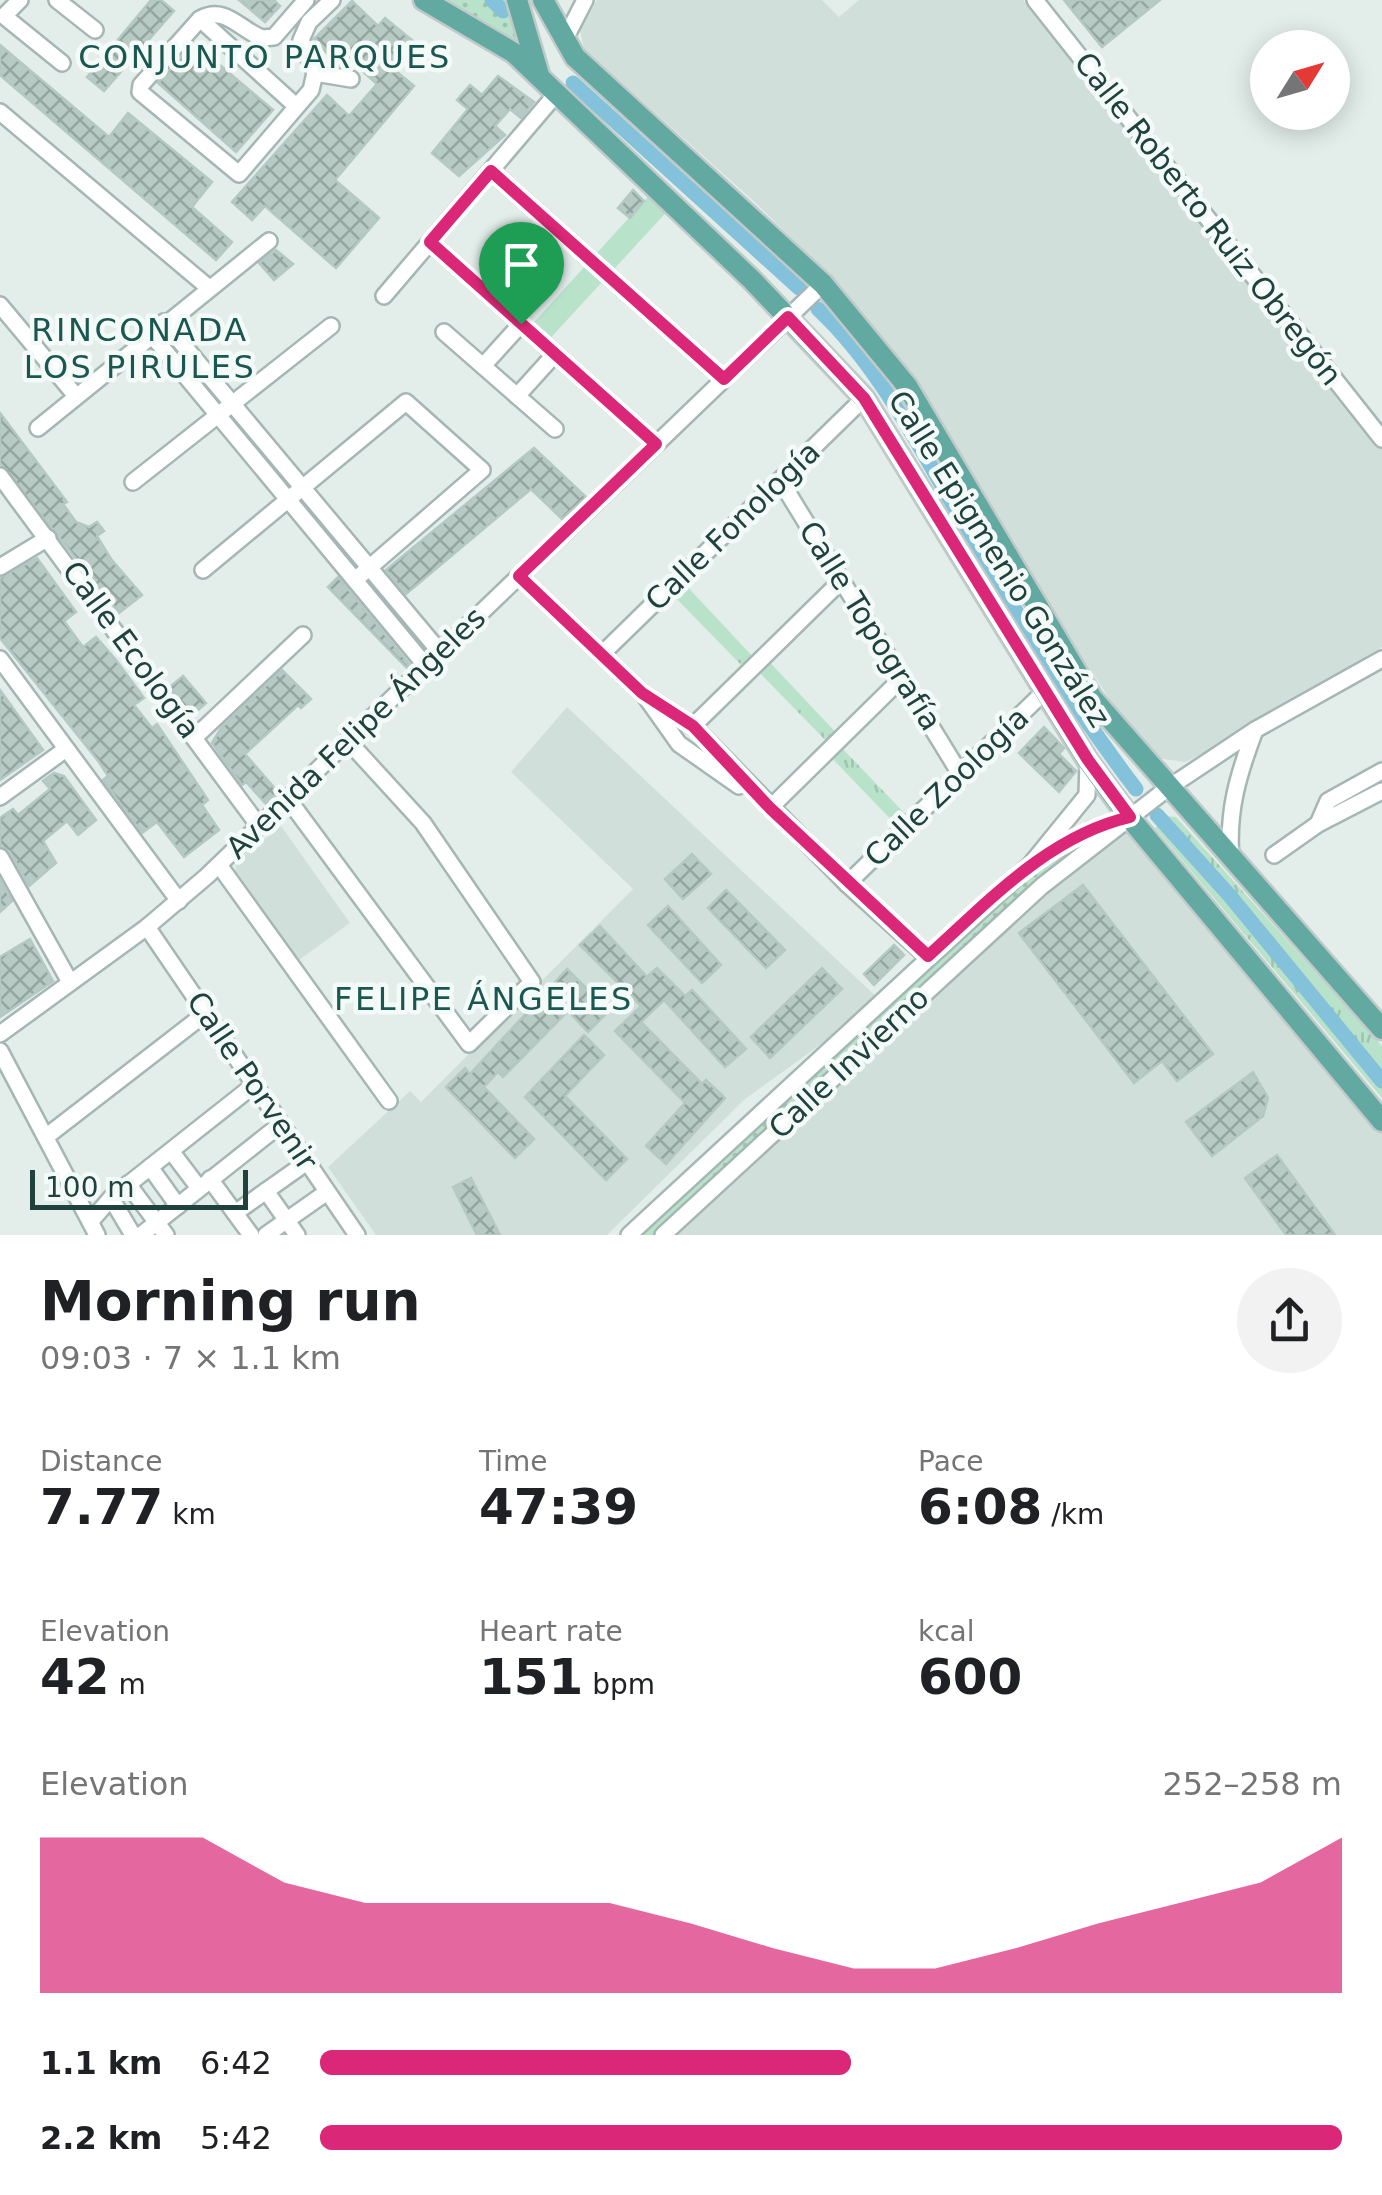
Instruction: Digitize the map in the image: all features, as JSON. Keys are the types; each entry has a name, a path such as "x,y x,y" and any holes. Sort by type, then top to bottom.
{"main road":[{"name":"Calle Epigmenio González","path":"424,0 498,40 539,75 788,317 864,398 1088,760 1382,1121"},
{"path":"517,0 539,75"},
{"name":"Calle Epigmenio González","path":"543,0 575,58 823,284 907,386 1092,698 1165,789 1382,1029"}],"street":[{"path":"20,0 4,16 62,64"},
{"path":"58,0 94,30"},
{"path":"306,8 301,40 315,73 311,90 239,174 146,100 141,85 200,19 213,12 224,13 262,38 274,37 306,8 332,0"},
{"path":"565,39 585,0"},
{"name":"Calle Roberto Ruiz Obregón","path":"1035,0 1382,438"},
{"path":"200,19 296,106"},
{"path":"315,73 351,79"},
{"path":"384,296 557,93"},
{"path":"0,112 208,288"},
{"path":"491,171 724,379"},
{"path":"38,428 164,322 269,241"},
{"path":"430,242 656,444"},
{"name":"Avenida Felipe Ángeles","path":"0,1034 179,901 823,284"},
{"path":"0,305 76,396"},
{"path":"164,322 440,652"},
{"path":"483,366 521,324"},
{"path":"133,482 330,326"},
{"path":"444,332 555,429"},
{"path":"150,334 426,666"},
{"path":"517,396 555,354"},
{"name":"Calle Fonología","path":"602,654 864,398"},
{"path":"203,570 406,402 478,465 480,476 355,580"},
{"name":"Calle Ecología","path":"0,476 259,826"},
{"name":"Calle Topografía","path":"780,480 960,772"},
{"path":"0,567 48,538"},
{"path":"519,576 642,693 679,744 770,808"},
{"path":"693,726 842,580"},
{"path":"195,737 303,635"},
{"path":"0,659 179,901"},
{"name":"Calle Invierno","path":"663,1235 1042,886 1165,789 1255,730 1382,660"},
{"path":"770,808 902,678"},
{"name":"Calle Zoología","path":"848,884 1046,690"},
{"path":"642,693 693,726 770,808 928,956"},
{"path":"1231,859 1228,825 1234,786 1255,730"},
{"path":"288,799 469,1044 532,982 423,824 348,741"},
{"path":"0,797 66,749"},
{"path":"1030,865 1087,795 1088,760"},
{"path":"1318,824 1328,801 1382,772"},
{"path":"1274,855 1318,824 1382,791"},
{"path":"1030,865 1107,822 1132,816"},
{"path":"0,857 70,982"},
{"path":"219,864 389,1100"},
{"name":"Calle Invierno","path":"628,1235 1030,865"},
{"name":"Calle Porvenir","path":"147,927 353,1229"},
{"path":"47,1136 206,1014"},
{"path":"0,1050 94,1228"},
{"path":"94,1228 111,1198 254,1085"},
{"path":"111,1198 137,1235 162,1228 175,1208 281,1124"},
{"path":"171,1151 235,1213 251,1235"},
{"path":"235,1213 307,1162"},
{"path":"150,1167 175,1208"},
{"path":"128,1184 162,1228"},
{"path":"266,1192 297,1235"},
{"path":"266,1235 328,1192"},
{"path":"335,1235 353,1229"}],"shaded area":[{"path":"597,0 822,0 839,17 859,0 1023,0 1382,448 1382,647 1208,751 1185,762 1157,758 1122,718 1082,657 915,379 819,266 758,205 584,49 580,30"},
{"path":"567,707 881,1001 745,1099 607,1235 376,1235 328,1167 410,1091 421,1102 633,889 511,772"},
{"path":"1129,817 1382,1121 1382,1235 663,1235"},
{"path":"281,826 350,923 295,963 235,878 236,862"}],"green space":[{"path":"441,0 508,0 526,53"},
{"path":"656,188 673,205 544,345 527,330"},
{"path":"679,578 756,660 763,655 842,739 838,744 913,822 903,832 827,753 832,747 752,665 746,670 668,590"},
{"path":"1167,816 1176,817 1382,1046 1382,1098 1155,828"},
{"path":"1094,835 1092,843 658,1235 639,1235 1032,869"}],"building":[{"path":"151,0 161,0 174,11 104,91 87,77"},
{"path":"239,0 274,0 280,6 265,22"},
{"path":"1064,0 1160,0 1102,47"},
{"path":"352,1 378,26 385,18 413,41 391,67 414,86 335,180 379,218 336,268 265,206 252,220 232,202 327,95 349,116 377,84 349,59 341,66 313,40"},
{"path":"194,43 273,110 236,152 158,83"},
{"path":"0,45 109,137 128,113 212,182 192,207 232,242 216,260 0,75"},
{"path":"498,76 534,102 521,118 510,109 495,126 505,135 459,176 432,153 468,109 457,100 470,85 482,95"},
{"path":"633,190 644,201 630,218 618,208"},
{"path":"276,250 293,264 274,280 259,263"},
{"path":"0,413 67,502 63,504 76,522 89,527 97,522 104,531 97,536 142,595 119,613 0,463"},
{"path":"534,448 586,497 562,519 531,489 406,594 386,570"},
{"path":"37,558 76,612 64,621 83,647 96,637 116,660 144,698 134,705 152,728 157,724 208,800 202,805 219,830 184,857 157,822 142,833 103,780 108,776 99,762 0,638 0,578"},
{"path":"338,577 410,665 407,668 328,587"},
{"path":"282,670 311,699 301,708 298,705 245,754 278,792 266,804 246,782 242,785 212,743 221,728"},
{"path":"183,676 206,703 191,716 170,687"},
{"path":"0,690 43,750 0,780"},
{"path":"1044,727 1064,748 1059,754 1076,771 1059,792 1019,753"},
{"path":"54,773 64,776 96,820 78,835 67,821 43,841 56,863 29,886 10,852 0,846 0,818 13,809 18,815 50,789 43,781"},
{"path":"692,854 711,874 683,899 665,879"},
{"path":"0,880 12,901 0,912"},
{"path":"1083,885 1213,1054 1177,1081 1162,1061 1134,1083 1019,933"},
{"path":"726,890 785,950 766,968 708,908"},
{"path":"668,906 721,965 702,983 648,925"},
{"path":"600,926 647,977 657,968 685,996 692,990 746,1049 725,1067 664,1000 641,1022 702,1084 706,1080 725,1098 666,1164 646,1146 685,1103 615,1031 641,1006 580,945"},
{"path":"30,939 53,981 0,1017 0,957"},
{"path":"894,945 904,955 874,985 864,974"},
{"path":"822,968 842,989 770,1058 751,1037"},
{"path":"567,969 609,1011 588,1032 568,1011 503,1077 498,1072 484,1087 534,1139 515,1158 446,1087 465,1068 470,1074"},
{"path":"584,1035 604,1055 565,1096 627,1159 606,1180 525,1097"},
{"path":"1253,1072 1268,1098 1263,1116 1212,1156 1186,1122"},
{"path":"1277,1155 1335,1235 1286,1235 1245,1178"},
{"path":"471,1178 500,1235 477,1235 453,1187"}],"waterway":[{"path":"492,0 503,11"},
{"path":"573,83 799,288"},
{"path":"818,309 879,382 1044,656 1136,789"},
{"path":"1157,815 1230,896 1382,1081"}],"district":[{"name":"CONJUNTO PARQUES","path":"265,57"},
{"name":"RINCONADA LOS PIRULES","path":"140,348"},
{"name":"FELIPE ÁNGELES","path":"484,999"}],"route":[{"path":"491,171 724,379 788,317 864,398 1088,760 1130,817 1107,822 1030,865 928,956 770,808 693,726 642,693 519,576 656,444 521,324 430,242 491,171"}]}
